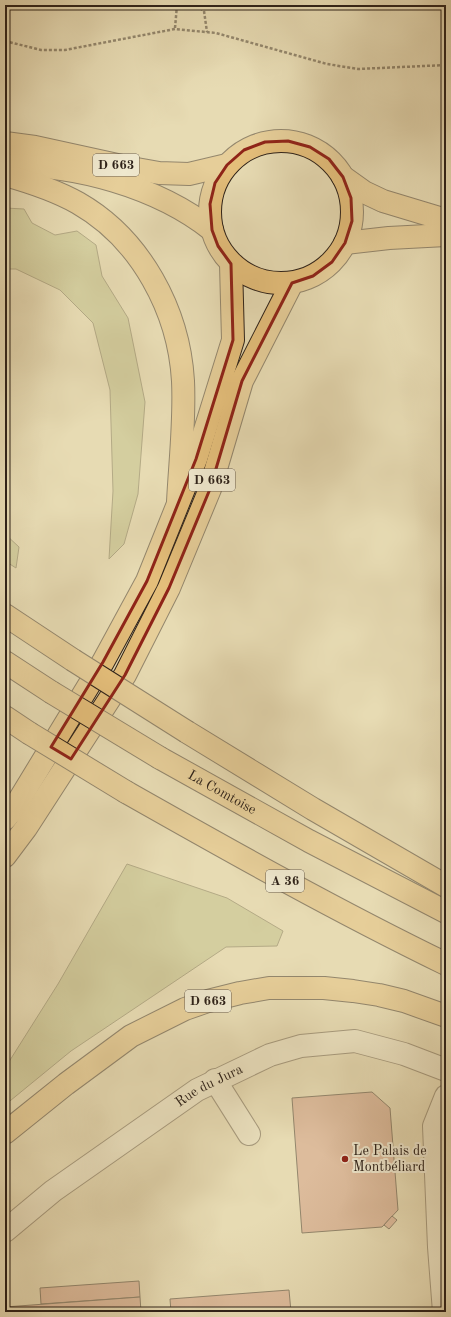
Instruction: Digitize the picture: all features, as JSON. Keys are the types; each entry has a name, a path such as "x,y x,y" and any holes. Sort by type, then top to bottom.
{"main road":[{"path":"343,177 351,198 352,221 345,243 332,262 314,276 292,283 270,283 249,276 231,264 218,246 212,230 210,204 215,183 227,165 244,150 265,142 288,141 310,147 329,159 343,177 364,192 383,201 446,220"},
{"name":"D 663","path":"5,143 35,147 159,173 189,174 227,165"},
{"name":"D 663","path":"5,166 56,169 111,181 150,193 198,219 212,230"},
{"path":"5,175 60,194 79,203 106,222 131,248 160,291 173,323 181,361 183,380 178,502"},
{"path":"345,243 389,238 446,235"},
{"name":"D 663","path":"5,820 13,810 103,662 147,581 196,460 233,340 231,264"},
{"name":"D 663","path":"5,856 30,821 126,675 169,588 210,489 242,381 292,283"},
{"path":"5,615 187,732 313,809 446,886"},
{"name":"La Comtoise","path":"5,662 51,692 160,758 309,841 446,912"},
{"name":"A 36","path":"5,717 126,792 222,847 314,897 446,964"},
{"name":"D 663","path":"5,1133 66,1084 131,1036 185,1009 208,1001 269,988 324,988 379,995 446,1016"}],"street":[{"name":"Rue du Jura","path":"5,1231 53,1191 197,1090 215,1080 270,1055 301,1046 355,1041 404,1054 446,1070"},
{"path":"215,1080 249,1134"},
{"path":"444,1299 438,1247 434,1126 446,1096"}],"path":[{"path":"175,29 176,5"},
{"path":"196,5 204,11 207,32"},
{"path":"5,41 41,50 65,50 175,29 216,33 327,64 358,69 446,65"}],"highlighted area":[{"path":"288,141 310,147 329,159 343,177 351,198 352,221 345,243 332,262 313,276 292,283 242,381 210,489 169,588 125,675 71,759 51,747 103,662 147,581 196,459 233,340 231,264 218,246 212,230 210,204 215,183 227,165 244,150 265,142"}],"green space":[{"path":"5,208 24,209 32,223 55,235 77,231 96,245 102,276 128,318 145,402 138,494 124,544 109,559 113,491 110,390 93,323 60,290 16,269 5,269"},
{"path":"5,534 19,547 16,568 5,561"},
{"path":"127,864 227,898 283,931 277,946 226,947 71,1051 5,1105 5,1068 58,984"}],"building":[{"name":"Le Palais de Montbéliard","path":"372,1092 390,1108 398,1210 382,1227 302,1233 292,1098"},
{"path":"392,1216 397,1220 389,1229 384,1225"},
{"path":"139,1281 140,1297 41,1304 40,1288"},
{"path":"289,1290 291,1312 171,1312 170,1299"},
{"path":"140,1297 141,1312 5,1312 5,1307"}],"place":[{"name":"Le Palais de Montbéliard","path":"345,1159"}]}
